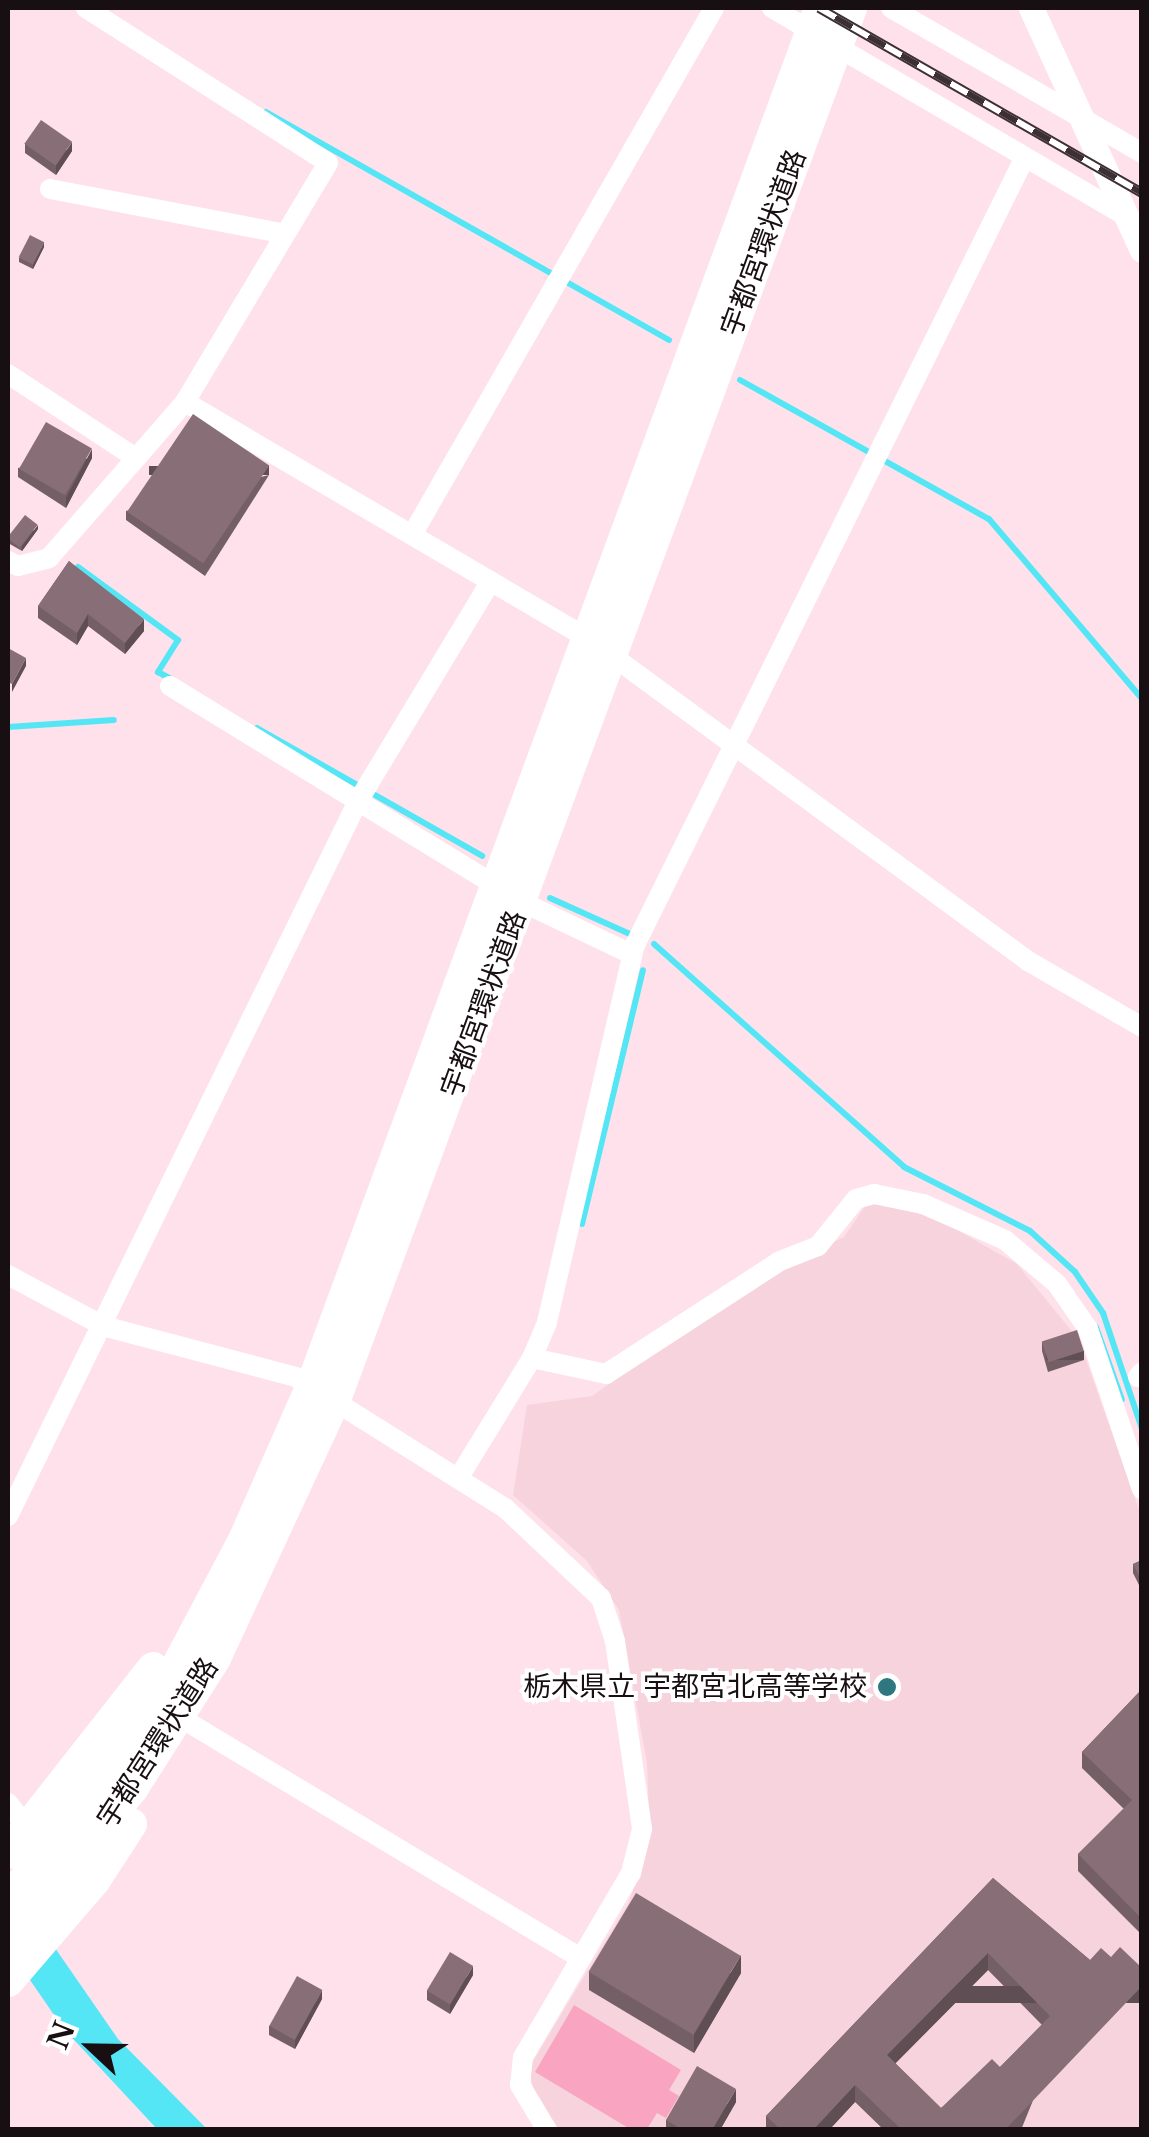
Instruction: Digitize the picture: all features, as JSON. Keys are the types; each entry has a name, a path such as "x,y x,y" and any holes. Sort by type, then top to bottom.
{"highway":[{"name":"宇都宮環状道路","path":"8,1901 215,1658 322,1395 509,895 822,28 851,8"},
{"name":"宇都宮環状道路","path":"8,1943 52,1846 245,1538 322,1395"},
{"path":"8,1981 52,1846 186,1721 215,1658"}],"street":[{"path":"8,561 18,566 48,558 185,402 328,163 86,8"},
{"path":"412,535 714,8"},
{"path":"772,8 822,28 1025,158 1133,220"},
{"path":"890,8 1142,153"},
{"path":"1031,8 1133,220 1142,250"},
{"path":"459,1477 532,1358 546,1322 631,954 1025,158"},
{"path":"50,189 285,234"},
{"path":"8,374 136,458"},
{"path":"185,402 600,646 1028,961 1142,1027"},
{"path":"8,1516 357,803 491,581"},
{"path":"170,686 509,895 631,954"},
{"path":"532,1358 606,1374 780,1261 818,1246 856,1200 874,1194 922,1204 1005,1240 1057,1284 1088,1329 1142,1490"},
{"path":"8,1275 104,1326 296,1377 459,1477 557,1551 601,1598 615,1642 642,1829 631,1873 523,2057 520,2085 546,2130"},
{"path":"186,1721 580,1958"},
{"path":"8,1803 52,1846"}],"shaded area":[{"name":"栃木県立 宇都宮北高等学校","path":"868,1202 934,1217 1017,1264 1079,1340 1141,1515 1141,2129 559,2129 535,2096 529,2068 629,1902 650,1838 647,1763 619,1610 587,1561 513,1495 527,1405 592,1396 756,1279 844,1237"},
{"path":"574,2005 681,2070 669,2090 679,2096 666,2118 657,2113 647,2129 630,2129 535,2072"}],"water":[{"path":"8,1880 118,2039 207,2129 157,2129 63,2028 8,1948"}],"building":[{"path":"41,120 72,142 55,166 24,144"},
{"path":"30,235 44,242 33,265 19,257"},
{"path":"193,414 269,465 203,563 127,512"},
{"path":"46,422 92,448 65,495 19,469"},
{"path":"25,515 38,525 20,548 8,537"},
{"path":"69,561 144,619 125,643 88,614 77,633 38,606"},
{"path":"8,648 26,658 12,684 8,682"},
{"path":"1077,1330 1084,1351 1049,1362 1042,1341"},
{"path":"1142,1560 1142,1582 1133,1564"},
{"path":"1142,1689 1140,1917 1078,1854 1132,1800 1082,1752"},
{"path":"993,1878 1090,1960 1101,1948 1111,1957 1120,1947 1142,1968 1142,1986 1005,2130 902,2130 855,2085 813,2130 781,2130 766,2116","holes":["988,1953 1050,2016 1000,2067 992,2059 941,2108 887,2055"]},
{"path":"636,1893 741,1956 693,2035 589,1972"},
{"path":"450,1952 473,1966 450,2004 427,1991"},
{"path":"297,1976 322,1990 295,2040 269,2026"},
{"path":"697,2066 736,2089 712,2130 683,2130 666,2120"}],"waterway":[{"path":"266,112 669,340"},
{"path":"740,380 989,519 1142,699"},
{"path":"78,567 178,640 158,672 173,680"},
{"path":"8,727 114,720"},
{"path":"257,728 482,856"},
{"path":"550,898 632,935"},
{"path":"654,944 904,1167 1030,1231 1075,1272 1103,1313 1142,1429"},
{"path":"582,1224 643,970"},
{"path":"1096,1327 1122,1400"}],"railway":[{"path":"819,8 1142,193"}],"place":[{"name":"栃木県立 宇都宮北高等学校","path":"887,1687"}]}
